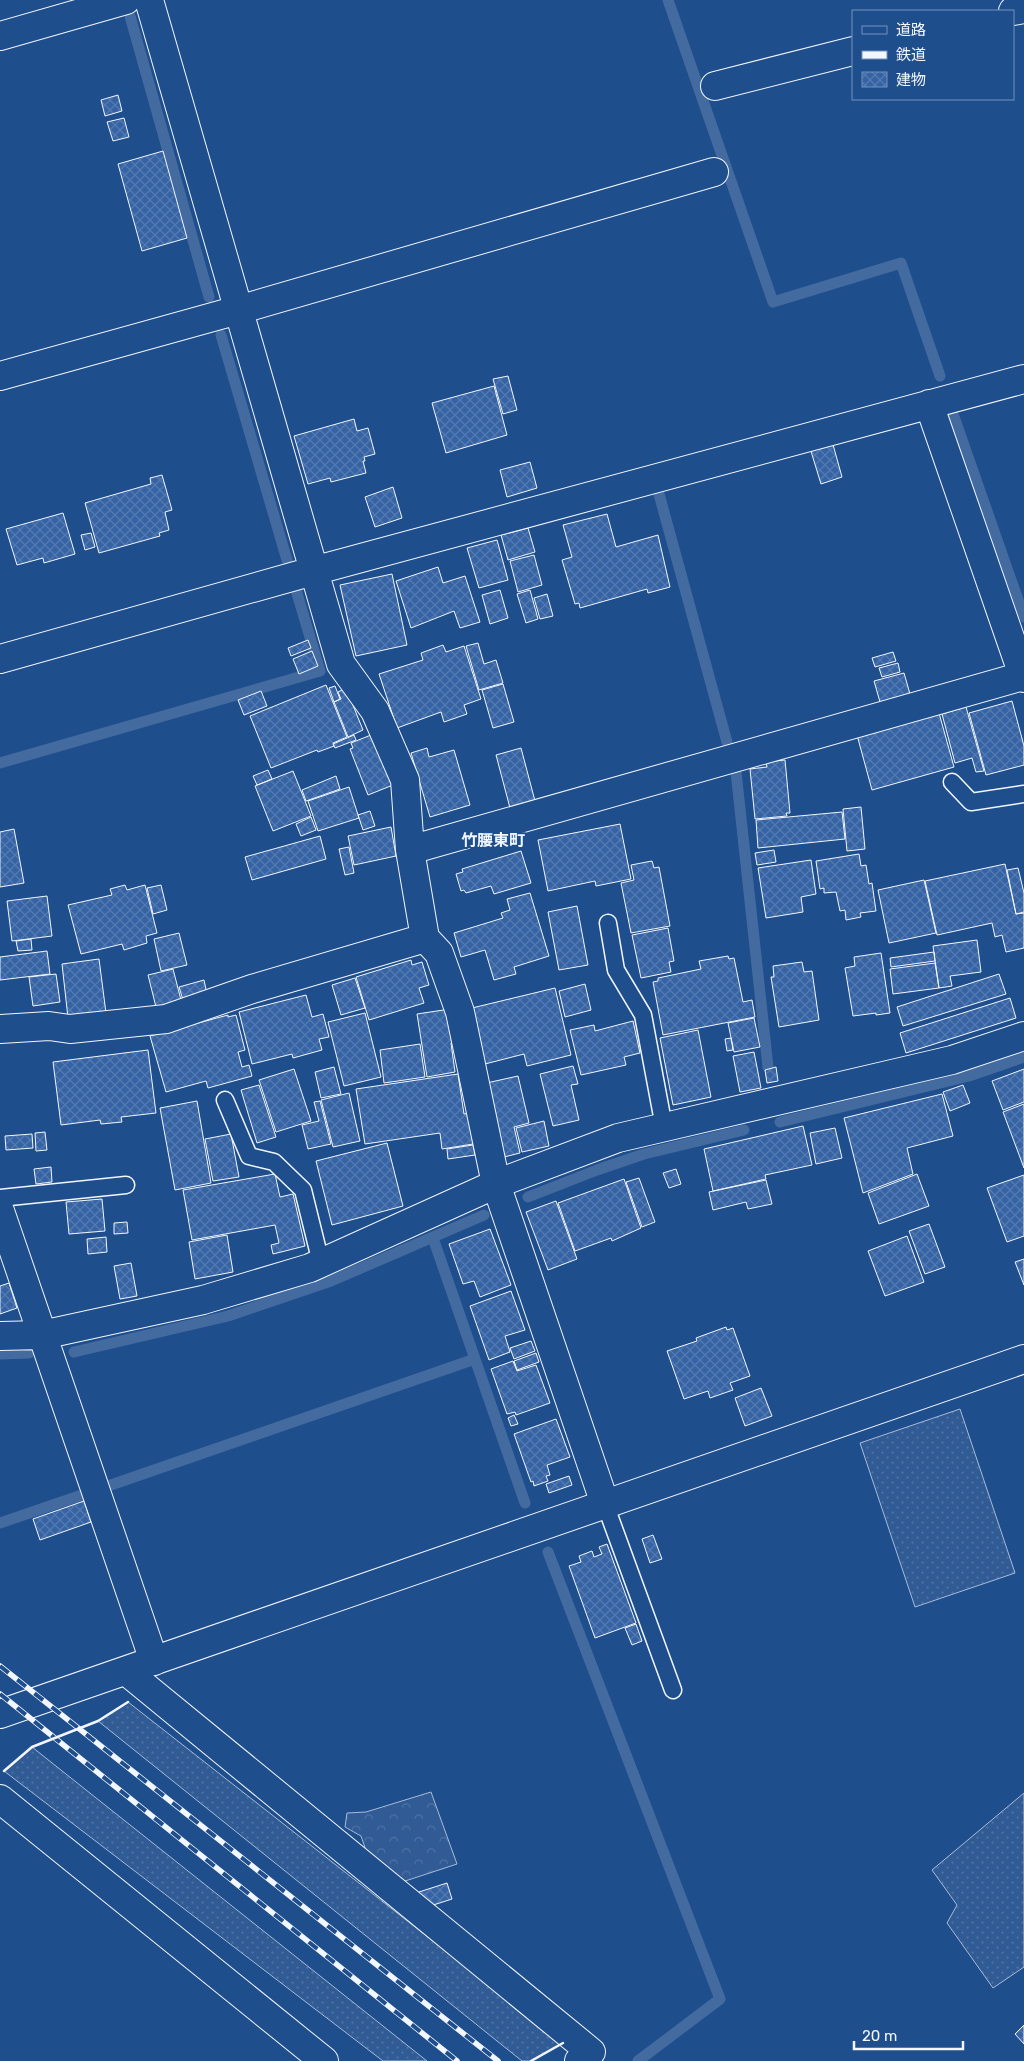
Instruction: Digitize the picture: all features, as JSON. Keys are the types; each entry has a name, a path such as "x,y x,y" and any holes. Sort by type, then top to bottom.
{"street":[{"path":"0,36 126,0"},
{"path":"149,0 341,664 375,711 405,780 410,850 425,938 439,953 460,1012 496,1184 605,1504"},
{"path":"715,86 852,51"},
{"path":"0,376 238,310 714,172"},
{"path":"0,659 313,570 1024,379"},
{"path":"410,850 1024,677 928,404"},
{"path":"0,1029 48,1026 70,1029 166,1019 252,989 425,938"},
{"path":"0,1336 42,1334 203,1300 310,1268 496,1184 618,1138 952,1060 1024,1036"},
{"path":"0,1211 154,1661"},
{"path":"0,1714 1024,1359"},
{"path":"126,1671 591,2052 579,2061"},
{"path":"0,1799 324,2061"}],"lane":[{"path":"952,782 972,802 1024,794"},
{"path":"608,923 616,970 643,1015 664,1127"},
{"path":"225,1100 249,1156 274,1162 303,1190 321,1263"},
{"path":"0,1198 126,1185"},
{"path":"605,1504 673,1690"}],"green space":[{"path":"960,1409 1015,1573 915,1607 860,1443"},
{"path":"128,1702 563,2043 531,2061 522,2061 98,1721"},
{"path":"32,1747 427,2061 383,2061 4,1771"},
{"path":"431,1792 457,1864 396,1884 370,1862 361,1836 345,1827 347,1813 366,1812"},
{"path":"1024,1793 1024,1967 993,1988 947,1923 957,1905 932,1870"}],"building":[{"path":"118,95 122,111 105,116 101,100"},
{"path":"124,118 129,137 113,141 107,122"},
{"path":"163,151 187,238 142,251 118,164"},
{"path":"508,376 517,410 503,414 493,379"},
{"path":"494,386 507,435 446,453 432,403"},
{"path":"354,419 357,431 368,428 375,454 364,457 366,473 331,482 330,478 308,484 294,436"},
{"path":"832,441 842,477 821,484 810,448"},
{"path":"530,462 537,488 507,497 500,470"},
{"path":"162,475 172,510 165,512 169,530 159,533 160,536 99,553 85,503 151,484 150,478"},
{"path":"393,487 402,518 375,527 365,497"},
{"path":"63,513 75,554 44,563 43,558 17,565 6,529"},
{"path":"607,514 616,547 658,535 670,587 648,593 647,589 580,608 579,603 575,604 562,560 572,557 563,525"},
{"path":"528,528 535,552 508,560 501,535"},
{"path":"91,533 95,547 85,550 81,535"},
{"path":"497,540 508,580 479,588 467,548"},
{"path":"534,555 542,585 518,592 510,561"},
{"path":"438,567 443,583 465,576 480,622 460,628 454,611 411,628 396,581"},
{"path":"392,574 407,645 356,656 340,585"},
{"path":"500,590 508,618 490,624 482,595"},
{"path":"530,590 538,619 526,623 517,594"},
{"path":"547,594 553,616 540,619 534,598"},
{"path":"308,640 311,648 291,656 288,648"},
{"path":"478,643 484,664 496,660 503,683 479,690 466,646"},
{"path":"443,645 446,652 464,646 481,699 464,705 467,714 444,722 441,712 397,728 379,674 423,660 421,653"},
{"path":"312,651 318,666 299,674 293,659"},
{"path":"893,652 896,661 875,667 872,658"},
{"path":"898,663 900,672 882,677 879,668"},
{"path":"904,673 910,694 880,702 874,681"},
{"path":"503,684 514,722 493,728 482,690"},
{"path":"326,685 347,737 333,743 334,746 318,752 317,750 271,768 250,716"},
{"path":"335,686 340,699 334,702 329,688"},
{"path":"346,688 363,730 348,737 334,702 341,699 338,692"},
{"path":"261,691 267,706 244,715 238,700"},
{"path":"1012,701 1024,746 1024,765 986,775 969,713"},
{"path":"966,707 984,771 976,772 972,758 955,763 942,714"},
{"path":"939,713 954,767 872,790 857,735"},
{"path":"354,735 356,740 335,748 333,744"},
{"path":"371,735 393,785 368,795 350,749 353,748 351,743"},
{"path":"427,748 429,757 454,750 470,805 430,817 411,753"},
{"path":"521,748 535,801 510,808 496,755"},
{"path":"785,760 790,813 786,813 787,816 755,819 750,769 767,767 766,762"},
{"path":"268,770 272,779 257,785 253,776"},
{"path":"293,771 311,816 273,831 255,786"},
{"path":"336,776 340,789 306,801 302,790"},
{"path":"349,787 359,818 318,831 308,801"},
{"path":"861,807 865,849 847,851 843,809"},
{"path":"370,811 375,826 363,830 358,815"},
{"path":"842,812 845,839 758,848 756,820"},
{"path":"311,817 316,830 301,836 296,824"},
{"path":"620,824 631,879 596,886 595,881 548,891 538,840"},
{"path":"391,827 396,856 354,865 348,836"},
{"path":"14,829 24,883 0,887 0,832"},
{"path":"320,836 326,859 252,880 245,857"},
{"path":"349,847 354,873 345,875 339,849"},
{"path":"774,850 776,862 757,865 755,853"},
{"path":"521,851 531,883 494,894 491,886 466,893 464,890 461,891 456,874 463,872 462,869"},
{"path":"859,854 861,866 866,865 869,884 872,883 876,911 860,913 861,917 846,920 845,910 840,911 836,892 824,893 824,888 820,889 816,861"},
{"path":"811,860 816,894 801,897 803,912 766,918 758,868"},
{"path":"652,861 654,868 659,867 670,926 631,933 621,883 634,880 631,865"},
{"path":"1005,864 1016,914 1024,913 1024,948 1006,952 1002,935 995,937 992,923 937,935 925,881"},
{"path":"1018,868 1024,893 1024,912 1016,914 1007,870"},
{"path":"924,880 936,933 889,943 878,890"},
{"path":"125,885 127,890 145,885 157,933 146,936 147,943 124,950 122,944 81,954 68,905 112,895 110,889"},
{"path":"161,885 167,910 153,914 147,888"},
{"path":"530,893 549,956 514,967 516,974 494,980 485,950 461,957 454,933 503,918 501,913 510,910 507,899"},
{"path":"47,896 52,936 12,941 7,901"},
{"path":"577,906 588,965 559,970 548,912"},
{"path":"668,928 674,961 669,962 671,972 641,978 632,935"},
{"path":"179,933 187,965 161,971 154,939"},
{"path":"31,939 32,950 18,951 16,941"},
{"path":"977,940 981,972 950,976 952,986 939,988 933,946"},
{"path":"47,951 50,974 0,980 0,957"},
{"path":"934,952 935,961 891,967 890,958"},
{"path":"881,953 890,1013 853,1016 845,968 855,966 854,957"},
{"path":"728,956 729,959 734,958 743,1002 752,1000 755,1017 663,1035 653,982 658,981 658,978 701,969 699,961"},
{"path":"99,959 106,1013 68,1018 62,964"},
{"path":"411,960 412,965 422,962 429,985 419,988 424,1003 369,1020 356,977"},
{"path":"802,962 804,972 812,971 819,1020 779,1027 771,977 774,977 773,966"},
{"path":"935,963 939,988 893,994 890,969"},
{"path":"173,969 181,1000 156,1007 148,975"},
{"path":"56,974 60,1002 33,1006 29,977"},
{"path":"999,974 1006,994 903,1026 897,1007"},
{"path":"355,978 365,1008 341,1015 332,985"},
{"path":"204,980 207,994 183,1000 179,987"},
{"path":"585,984 591,1010 565,1017 559,991"},
{"path":"555,988 571,1055 527,1066 524,1054 485,1064 472,1008"},
{"path":"306,995 312,1017 323,1014 329,1037 319,1039 322,1050 293,1058 292,1054 252,1064 239,1012"},
{"path":"1010,998 1016,1018 906,1053 900,1033"},
{"path":"450,1009 455,1043 451,1043 455,1072 427,1077 417,1014"},
{"path":"365,1013 381,1077 344,1086 328,1022"},
{"path":"228,1015 228,1017 236,1015 245,1050 238,1052 242,1067 249,1065 252,1076 208,1088 206,1081 166,1092 150,1036"},
{"path":"754,1018 760,1047 734,1052 728,1023"},
{"path":"633,1021 640,1053 624,1057 626,1065 581,1075 570,1030 594,1025 595,1031"},
{"path":"698,1030 711,1097 673,1105 660,1038"},
{"path":"731,1038 733,1050 727,1051 725,1039"},
{"path":"420,1044 425,1077 384,1083 380,1050"},
{"path":"148,1050 156,1113 121,1117 122,1122 101,1124 100,1120 61,1125 53,1062"},
{"path":"754,1052 761,1088 740,1092 733,1056"},
{"path":"573,1066 578,1084 571,1085 579,1120 553,1126 540,1074"},
{"path":"334,1067 341,1094 321,1098 315,1072"},
{"path":"776,1067 778,1081 767,1083 765,1070"},
{"path":"294,1069 311,1121 276,1132 259,1080"},
{"path":"1024,1069 1024,1102 1003,1110 992,1081"},
{"path":"458,1074 464,1114 468,1113 473,1144 442,1149 440,1133 365,1144 356,1089"},
{"path":"518,1076 529,1123 514,1127 520,1153 500,1158 482,1084"},
{"path":"259,1085 276,1137 257,1143 241,1090"},
{"path":"963,1085 970,1103 950,1111 943,1092"},
{"path":"349,1093 360,1141 333,1147 321,1100"},
{"path":"942,1094 953,1136 907,1148 913,1174 863,1193 844,1118"},
{"path":"197,1101 211,1183 175,1190 160,1108"},
{"path":"320,1101 331,1144 308,1149 302,1125 319,1121 314,1102"},
{"path":"1024,1104 1024,1168 1003,1112"},
{"path":"544,1121 549,1146 522,1152 516,1128"},
{"path":"803,1126 812,1165 765,1175 766,1179 713,1191 704,1149"},
{"path":"835,1128 842,1158 816,1164 810,1133"},
{"path":"45,1132 47,1150 36,1151 35,1133"},
{"path":"32,1134 33,1148 6,1150 5,1136"},
{"path":"231,1134 239,1177 213,1181 205,1139"},
{"path":"387,1143 403,1206 332,1225 316,1161"},
{"path":"473,1145 475,1155 448,1159 447,1149"},
{"path":"51,1167 52,1182 36,1184 34,1169"},
{"path":"676,1169 681,1184 669,1188 663,1173"},
{"path":"275,1174 280,1197 293,1194 305,1246 273,1254 271,1245 279,1243 275,1225 192,1240 183,1190"},
{"path":"917,1174 929,1206 879,1224 868,1193"},
{"path":"1024,1175 1024,1236 1007,1242 987,1188"},
{"path":"639,1178 655,1222 642,1227 626,1182"},
{"path":"624,1179 641,1228 612,1241 611,1238 575,1251 558,1203"},
{"path":"766,1180 772,1204 748,1209 746,1202 713,1210 709,1192"},
{"path":"102,1199 105,1231 69,1234 66,1202"},
{"path":"556,1201 577,1259 548,1270 526,1212"},
{"path":"127,1222 128,1233 114,1234 114,1223"},
{"path":"929,1224 945,1267 925,1274 909,1231"},
{"path":"490,1229 511,1285 480,1297 474,1281 463,1284 449,1244"},
{"path":"227,1235 233,1272 195,1279 189,1242"},
{"path":"907,1236 924,1282 885,1296 868,1251"},
{"path":"106,1237 107,1252 88,1254 87,1239"},
{"path":"1024,1259 1024,1285 1015,1262"},
{"path":"131,1263 137,1296 120,1299 114,1266"},
{"path":"9,1283 17,1308 0,1314 0,1286"},
{"path":"511,1291 525,1330 505,1336 510,1352 489,1360 470,1306"},
{"path":"726,1327 727,1330 733,1328 750,1376 730,1383 733,1390 710,1398 708,1391 684,1399 667,1351 697,1341 696,1338"},
{"path":"531,1341 535,1351 514,1359 510,1348"},
{"path":"536,1353 539,1362 517,1370 514,1361"},
{"path":"513,1361 517,1371 536,1365 550,1403 516,1415 515,1412 507,1414 491,1369"},
{"path":"761,1388 772,1416 745,1426 735,1398"},
{"path":"514,1415 518,1424 511,1426 508,1418"},
{"path":"556,1419 570,1457 547,1465 550,1475 546,1476 548,1481 534,1486 514,1434"},
{"path":"569,1476 572,1485 549,1493 546,1484"},
{"path":"84,1501 91,1522 40,1540 33,1519"},
{"path":"653,1535 662,1559 650,1563 642,1539"},
{"path":"607,1544 636,1623 595,1638 569,1566 581,1562 579,1556 592,1551 594,1557 602,1554 599,1547"},
{"path":"636,1624 642,1641 632,1645 625,1628"},
{"path":"447,1883 452,1899 424,1908 419,1892"},
{"path":"1024,2025 1024,2044 1015,2034"}],"waterway":[{"path":"668,0 773,302 901,263 940,376"},
{"path":"130,16 209,297"},
{"path":"221,335 287,560"},
{"path":"952,411 1024,617"},
{"path":"659,494 727,742"},
{"path":"0,763 320,671 296,590"},
{"path":"736,772 768,1067"},
{"path":"780,1122 969,1076 1024,1057"},
{"path":"528,1197 644,1154 744,1130"},
{"path":"74,1352 228,1316 331,1281 484,1215"},
{"path":"433,1238 525,1503"},
{"path":"0,1354 29,1353"},
{"path":"108,1486 475,1359"},
{"path":"0,1523 82,1495"},
{"path":"548,1552 720,1999 638,2061"}],"railway":[{"path":"0,1666 498,2061"},
{"path":"0,1694 457,2061"}],"wall":[{"path":"4,1771 32,1747 98,1721 128,1702"},
{"path":"531,2061 563,2043"}],"district":[{"name":"竹腰東町","path":"493,840"}]}
